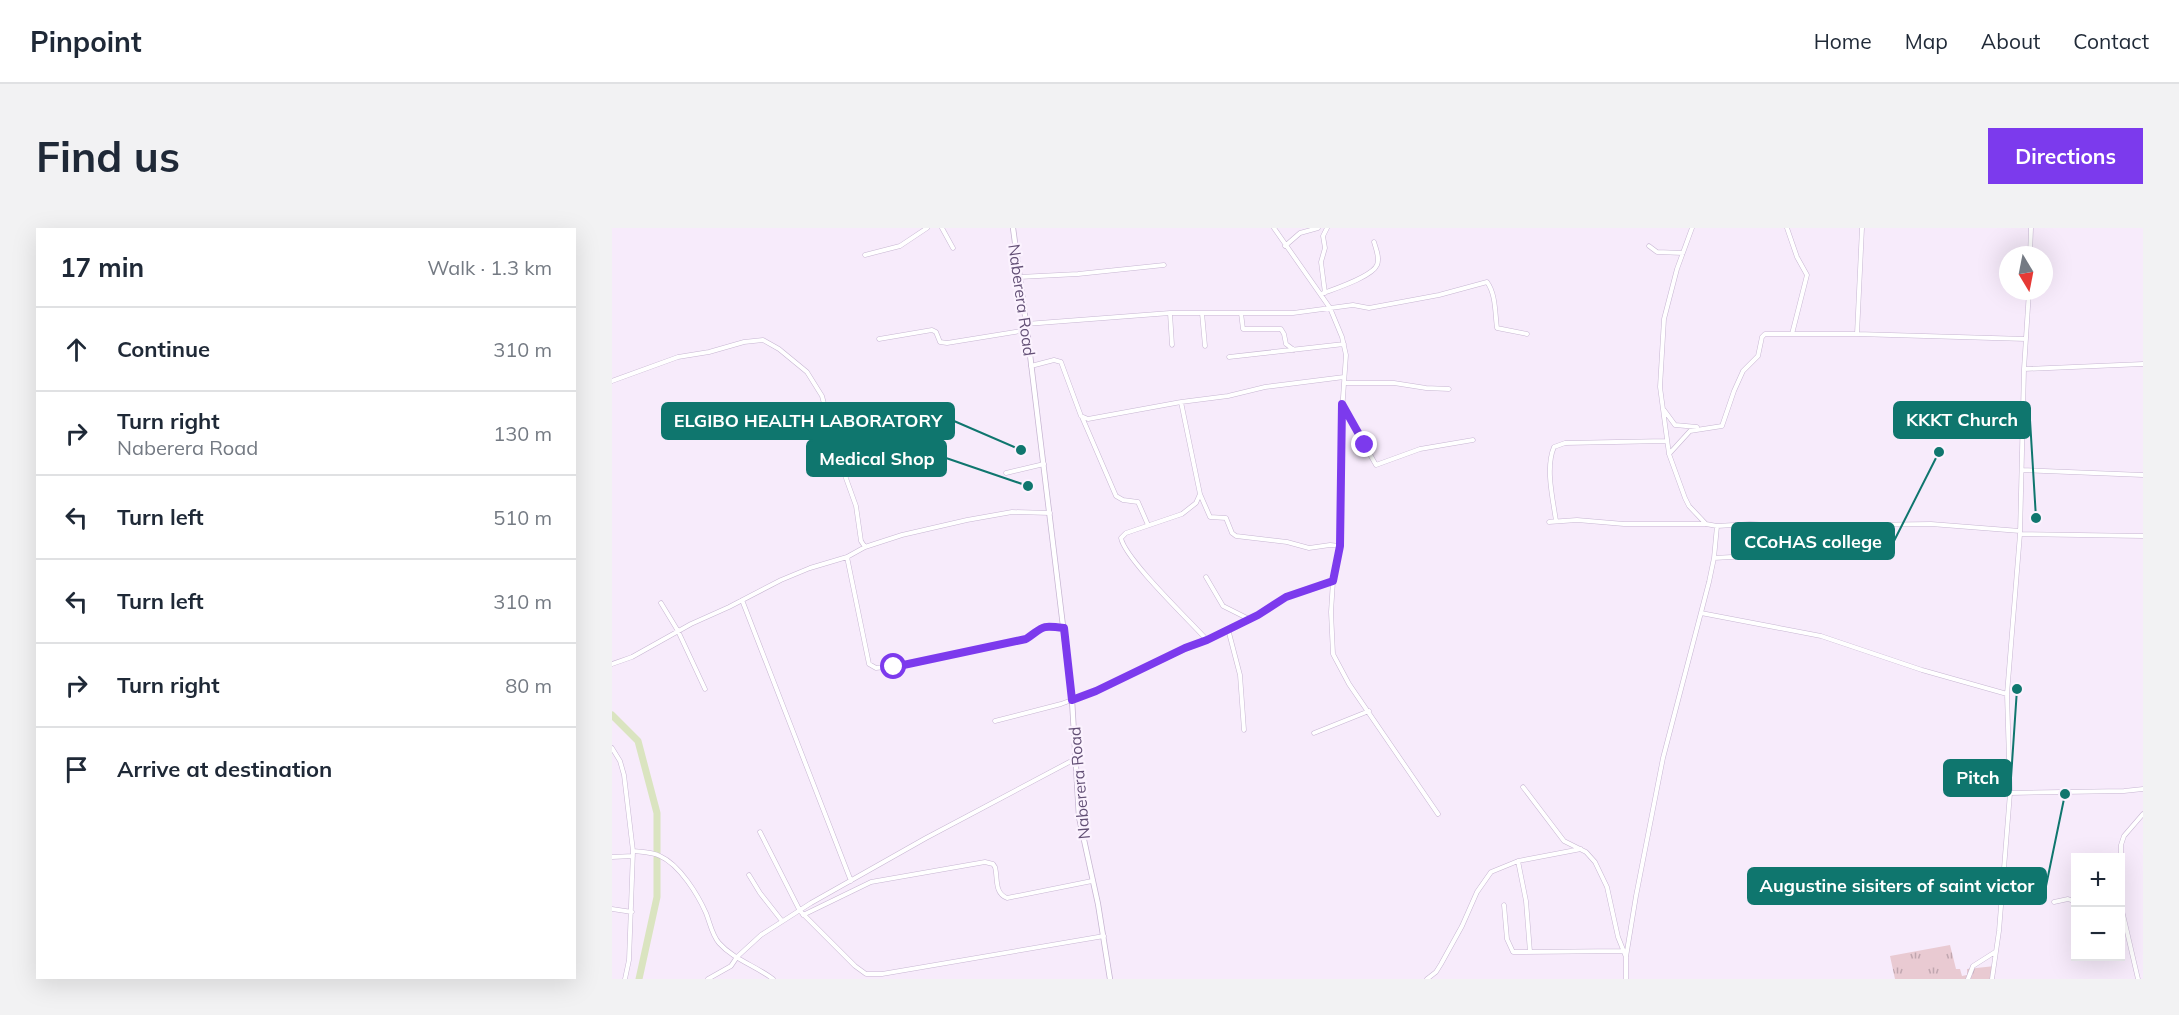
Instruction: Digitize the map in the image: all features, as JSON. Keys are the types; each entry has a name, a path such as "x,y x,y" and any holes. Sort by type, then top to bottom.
{"street":[{"path":"865,255 900,246 927,228"},
{"path":"942,228 953,248"},
{"name":"Naberera Road","path":"1012,228 1027,327 1064,628 1072,700 1079,817 1104,936 1110,979"},
{"path":"1274,228 1285,246 1323,293 1344,344 1346,362 1342,404 1340,546 1333,581 1331,612 1333,654 1349,684 1438,814"},
{"path":"1285,246 1300,233 1318,228"},
{"path":"1323,293 1321,262 1325,246 1323,236 1327,228"},
{"path":"1692,228 1664,319 1660,373 1669,454 1689,506 1706,524"},
{"path":"1787,228 1797,257 1807,275 1792,334"},
{"path":"1857,334 1862,228"},
{"path":"2030,246 2031,228"},
{"path":"1323,293 1373,271 1378,263 1374,242"},
{"path":"1649,246 1657,252 1683,253"},
{"path":"1020,277 1078,274 1164,265"},
{"path":"879,339 932,330 940,342 947,343 1027,327 1170,313 1293,313 1356,304 1369,308 1438,295 1487,282 1490,285 1495,305 1497,328 1527,334"},
{"path":"1992,979 2010,793 2007,694 2020,533 2024,369 2028,300"},
{"path":"1170,313 1172,345"},
{"path":"1202,313 1205,346"},
{"path":"1241,313 1243,329 1281,329 1286,344 1294,350"},
{"path":"1669,454 1690,431 1718,427 1724,423 1743,371 1760,352 1762,336 1767,334 2026,339"},
{"path":"612,381 678,357 702,351 709,352 744,342 763,340 779,348 807,372 822,396 838,456 856,506 861,541 865,547"},
{"path":"1230,357 1344,344"},
{"path":"1031,366 1054,360 1061,362 1116,496 1123,500 1138,502 1148,525"},
{"path":"2024,369 2143,364"},
{"path":"1082,416 1088,418 1288,384 1344,377"},
{"path":"1344,383 1394,383 1449,389"},
{"path":"1181,402 1200,494 1210,517 1226,518 1232,533 1236,536 1287,542 1309,548 1340,546"},
{"path":"1342,404 1376,465 1420,449 1473,440"},
{"path":"1663,409 1678,426 1704,428"},
{"path":"1556,521 1550,467 1554,447 1564,443 1666,441"},
{"path":"1006,473 1044,464"},
{"path":"2022,470 2143,475"},
{"path":"1200,494 1196,503 1182,514 1123,534 1121,538 1122,543 1141,569 1207,640"},
{"path":"612,664 632,657 757,591 801,571 848,557 865,547 902,535 966,520 1012,513 1050,513"},
{"path":"1549,522 1717,526 1931,524 2020,533 2143,536"},
{"path":"1853,525 1877,548"},
{"path":"1626,979 1626,957 1636,896 1663,758 1714,558 1717,526"},
{"path":"1714,558 1844,552 1877,548 1891,542"},
{"path":"848,557 869,664 876,668 917,663 1026,639 1045,626 1064,628"},
{"path":"1206,577 1223,606 1250,619"},
{"path":"995,721 1096,691 1250,619 1286,597 1333,581"},
{"path":"742,600 851,881"},
{"path":"661,603 678,631 705,689"},
{"path":"1701,613 1821,636 1922,670 2007,694"},
{"path":"1228,629 1239,675 1244,730"},
{"path":"1314,733 1369,711"},
{"path":"612,748 620,761 624,775 633,854 629,960 625,979"},
{"path":"801,913 926,838 1075,759"},
{"path":"1523,786 1564,841 1581,849 1595,862 1605,882 1614,921 1626,957"},
{"path":"2010,793 2143,789"},
{"path":"2122,853 2122,840 2143,814"},
{"path":"760,832 801,913 866,974 882,974 1104,936"},
{"path":"1427,979 1436,972 1441,964 1488,875 1498,868 1518,861 1581,849"},
{"path":"612,857 649,852 670,862 683,876 703,908 715,938 724,948 773,979"},
{"path":"1518,861 1527,909 1530,951"},
{"path":"708,979 731,966 737,957 761,935 782,921 879,879 985,862 995,867 999,891 1003,897 1007,898 1092,881"},
{"path":"749,875 782,921"},
{"path":"2054,902 2071,900"},
{"path":"1504,905 1507,939 1510,948 1515,952 1623,951"},
{"path":"2121,907 2138,979"},
{"path":"612,909 632,912"},
{"path":"1968,979 1973,966 1996,952"}],"green space":[{"path":"1950,945 1956,969 1960,969 1962,976 1967,975 1967,969 1995,966 1994,979 1895,979 1890,956"}],"waterway":[{"path":"612,715 638,741 657,813 657,852"},
{"path":"639,979 657,897 657,858"}],"place":[{"name":"ELGIBO HEALTH LABORATORY","path":"1021,450"},
{"name":"CCoHAS college","path":"1939,452"},
{"name":"Medical Shop","path":"1028,486"},
{"name":"KKKT Church","path":"2036,518"},
{"name":"Pitch","path":"2017,689"},
{"name":"Augustine sisiters of saint victor","path":"2065,794"}],"route":[{"path":"894,667 1026,639 1045,626 1064,628 1072,700 1207,640 1258,615 1286,597 1333,581 1340,546 1342,404 1365,445"}]}
